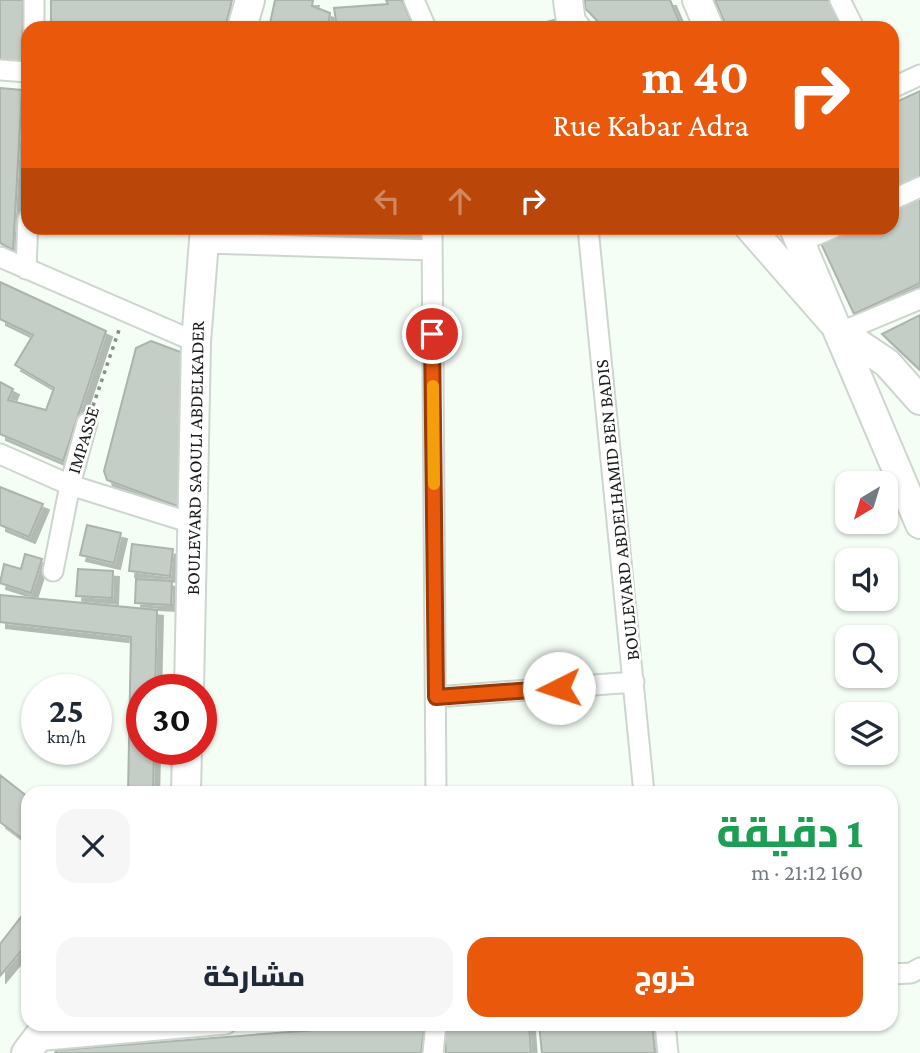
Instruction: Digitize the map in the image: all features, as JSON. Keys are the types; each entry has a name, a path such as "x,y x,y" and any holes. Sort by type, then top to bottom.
{"main road":[{"path":"244,21 250,0"},
{"path":"697,0 706,21"},
{"name":"BOULEVARD SAOULI ABDELKADER","path":"190,674 195,524 196,342 205,235"},
{"path":"756,235 841,332 887,363 920,400"},
{"path":"797,235 841,332 920,524"},
{"path":"186,786 187,765"}],"street":[{"path":"34,0 34,21"},
{"path":"414,0 423,21"},
{"path":"840,0 851,21"},
{"path":"0,70 21,72"},
{"path":"899,85 920,75"},
{"path":"899,197 920,187"},
{"path":"26,269 27,235"},
{"path":"205,235 432,250"},
{"path":"432,235 436,786"},
{"name":"BOULEVARD ABDELHAMID BEN BADIS","path":"589,235 643,786"},
{"path":"0,257 196,342"},
{"path":"841,332 920,299"},
{"name":"IMPASSE","path":"53,570 70,485 87,424"},
{"path":"0,454 70,485 195,524"},
{"path":"436,697 634,682"},
{"path":"898,974 911,973 920,968"},
{"path":"36,1039 137,1031"},
{"path":"433,1053 435,1031"},
{"path":"666,1031 668,1053"}],"path":[{"name":"IMPASSE","path":"87,424 125,312"}],"building":[{"path":"0,0 23,0 21,61 0,61"},
{"path":"51,0 232,0 227,21 51,21"},
{"path":"275,0 313,0 312,6 330,13 329,21 270,21"},
{"path":"386,0 402,0 411,21 336,21 334,8 388,4"},
{"path":"585,0 670,0 679,21 597,21 585,8"},
{"path":"715,0 829,0 839,21 724,21"},
{"path":"0,88 21,90 21,108 13,250 0,243"},
{"path":"920,91 920,176 899,186 899,101"},
{"path":"920,193 920,283 854,314 819,239 828,235 899,235 899,203"},
{"path":"424,235 424,241 234,236"},
{"path":"0,282 106,331 63,461 0,434 0,382 13,389 8,400 46,410 54,388 15,365 33,335 0,319"},
{"path":"920,315 920,370 882,334"},
{"path":"151,341 183,353 180,507 107,480 104,471 136,348"},
{"path":"0,487 43,504 29,537 0,525"},
{"path":"87,525 121,533 114,563 80,555"},
{"path":"132,544 173,549 170,576 129,571"},
{"path":"25,554 42,559 31,593 0,583 4,564 21,569"},
{"path":"78,569 113,571 112,598 76,596"},
{"path":"136,579 172,581 171,605 135,603"},
{"path":"0,595 157,610 155,674 130,674 131,637 0,622"},
{"path":"129,765 154,765 153,786 128,786"},
{"path":"0,775 21,792 21,838 0,822"},
{"path":"21,917 21,951 0,976 0,944"},
{"path":"303,1031 424,1031 421,1053 55,1053 57,1050"},
{"path":"444,1031 529,1031 531,1053 446,1053"},
{"path":"540,1031 653,1031 655,1053 542,1053"}],"slow traffic":[{"path":"433,386 434,484"}],"route":[{"path":"432,334 436,697 559,688"}]}
